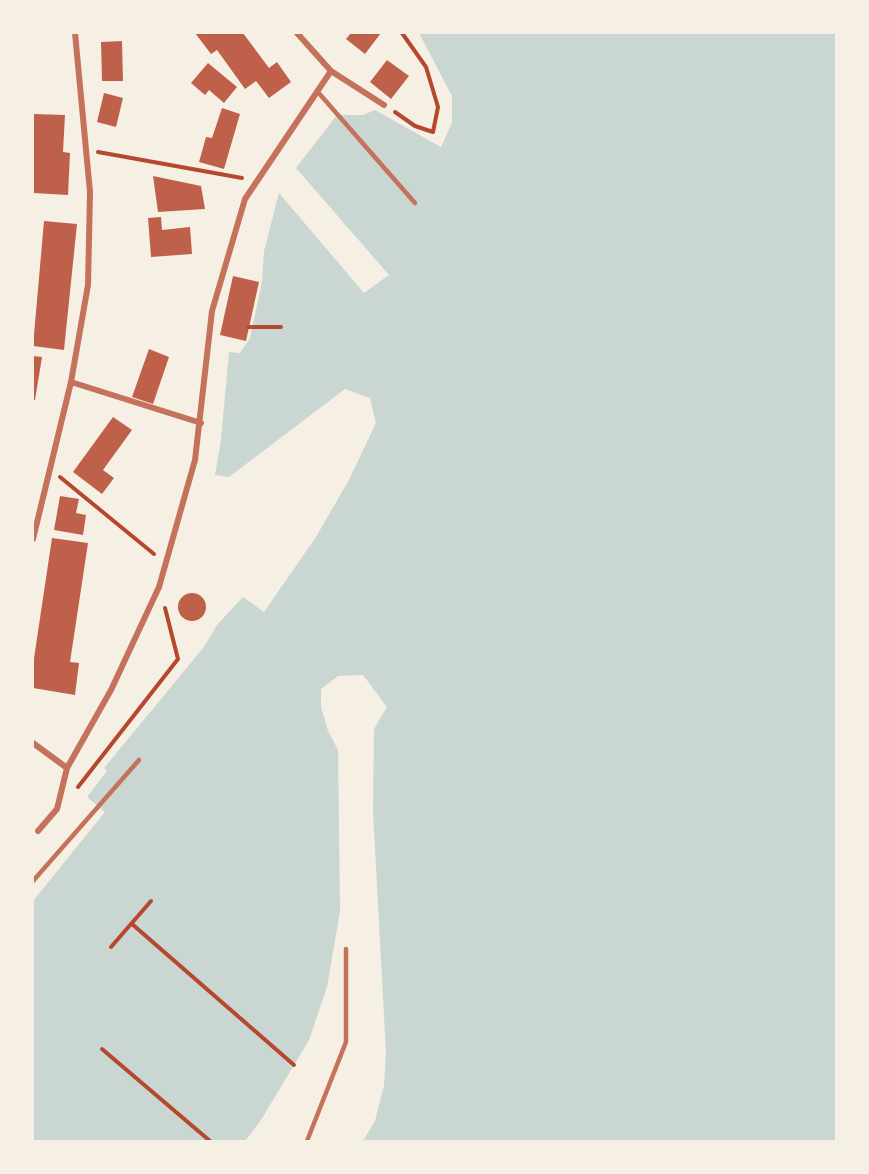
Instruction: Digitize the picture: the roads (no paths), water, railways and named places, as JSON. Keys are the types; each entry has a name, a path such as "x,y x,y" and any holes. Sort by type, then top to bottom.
{"street":[{"path":"33,539 71,382 88,285 90,192 75,33"},
{"path":"297,33 331,71 384,105"},
{"path":"38,831 57,809 67,768 111,690 159,587 195,460 212,311 245,199 331,71"},
{"path":"71,382 201,423"},
{"path":"33,743 67,768"}],"lane":[{"path":"317,91 415,203"},
{"path":"33,881 139,760"},
{"path":"307,1141 346,1042 346,949"}]}
